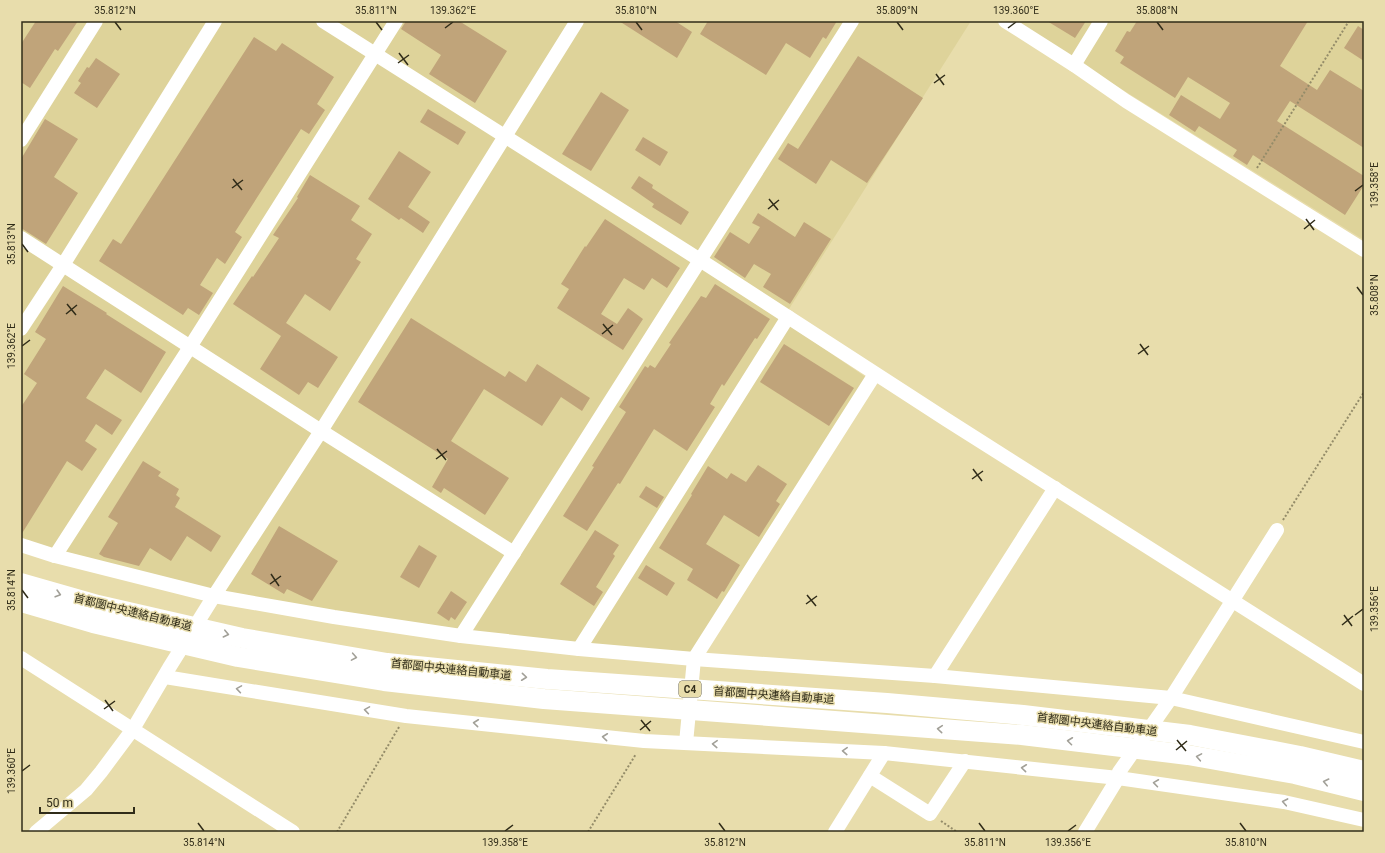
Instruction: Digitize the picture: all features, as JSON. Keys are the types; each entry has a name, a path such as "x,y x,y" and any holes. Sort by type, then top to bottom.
{"highway":[{"name":"首都圏中央連絡自動車道","path":"21,583 98,605 242,638 387,663 547,679 887,703 1023,715 1190,736 1300,756 1364,771"},
{"name":"首都圏中央連絡自動車道","path":"21,602 93,623 238,657 384,681 544,699 1022,735 1188,755 1295,774 1364,791"}],"street":[{"path":"21,140 96,21"},
{"path":"21,329 63,265 215,21"},
{"path":"323,21 700,260 947,420 1364,684"},
{"path":"54,556 190,347 396,21"},
{"path":"36,832 86,790 102,772 133,729 211,601 321,431 577,21"},
{"path":"461,636 852,21"},
{"path":"1005,21 1074,65 1126,101 1364,250"},
{"path":"1074,65 1101,21"},
{"path":"21,238 514,553"},
{"path":"579,649 788,318"},
{"path":"686,743 694,659 875,374"},
{"path":"935,676 1054,488"},
{"path":"1085,832 1119,775 1167,703 1277,530"},
{"path":"21,545 54,556 211,601 334,617 461,636 579,649 694,659 935,676 1167,703 1364,742"},
{"path":"21,658 293,832"},
{"path":"167,672 406,716 644,741 884,753 1119,775 1284,802 1364,820"},
{"path":"835,832 884,753"},
{"path":"870,776 930,814 965,761"}],"path":[{"path":"1251,178 1349,21"},
{"path":"1277,530 1364,392"},
{"path":"337,832 406,716"},
{"path":"588,832 644,741"},
{"path":"930,814 957,832"}],"shaded area":[{"path":"21,21 971,21 782,320 867,378 693,652 574,645 428,626 206,589 21,540"},
{"path":"1012,21 1364,21 1364,240"}],"building":[{"path":"36,21 78,21 58,51 55,49 30,88 21,82 21,44"},
{"path":"406,21 459,21 507,51 475,103 429,74 441,55 401,29"},
{"path":"619,21 675,21 692,32 677,58"},
{"path":"708,21 837,21 826,39 823,37 810,58 786,43 766,75 700,34"},
{"path":"1047,21 1086,21 1075,38"},
{"path":"1137,21 1308,21 1280,66 1317,90 1330,70 1364,91 1364,148 1290,101 1277,121 1364,176 1364,185 1345,215 1253,155 1247,165 1233,156 1237,150 1199,126 1195,132 1169,115 1181,95 1220,119 1230,103 1188,77 1175,98 1120,63 1124,57 1115,51 1127,31 1130,32"},
{"path":"1358,26 1364,30 1364,61 1344,48"},
{"path":"254,37 276,51 282,43 334,77 317,104 325,110 309,134 301,129 235,232 242,237 225,264 217,258 200,285 213,293 199,315 188,308 183,315 99,261 113,239 121,244"},
{"path":"858,56 923,98 867,183 831,160 816,184 778,159 788,143 798,149"},
{"path":"96,58 120,74 97,108 74,93 81,83 78,81 87,67 89,68"},
{"path":"601,92 629,110 591,171 562,154"},
{"path":"428,109 466,132 458,145 420,122"},
{"path":"45,119 78,139 54,177 78,193 46,244 21,228 21,159"},
{"path":"643,137 668,152 660,166 635,150"},
{"path":"399,151 431,172 408,207 430,222 423,233 401,218 399,220 368,199"},
{"path":"310,175 360,206 351,220 372,234 356,259 361,262 330,311 305,294 286,323 338,357 318,388 308,382 299,395 260,369 281,336 233,304 279,238 273,235 298,198 297,197"},
{"path":"639,176 653,185 652,188 689,212 681,225 652,207 654,204 631,188"},
{"path":"758,213 795,237 804,222 831,239 790,304 763,287 771,274 754,264 745,278 714,257 730,232 749,244 760,227 752,223"},
{"path":"605,219 680,268 667,288 652,278 644,290 624,278 601,314 617,324 628,308 643,319 623,350 557,308 569,289 561,284 585,246 586,247"},
{"path":"715,284 770,319 757,339 755,338 724,386 722,384 710,404 715,407 687,451 654,429 620,484 618,483 587,531 563,516 626,412 619,407 645,366 648,368 650,365 655,368 671,344 669,343 701,296 706,298"},
{"path":"63,286 166,352 141,393 105,369 86,398 122,420 112,435 96,424 85,441 97,449 82,471 67,461 21,535 21,407 37,383 24,374 46,339 35,332"},
{"path":"411,318 505,377 509,371 526,382 537,364 590,398 582,411 561,397 542,426 484,389 451,441 509,478 485,515 444,488 441,493 432,487 448,459 358,402"},
{"path":"784,344 854,388 829,426 760,382"},
{"path":"143,461 161,472 158,476 179,489 176,495 180,498 175,507 221,536 211,552 187,536 171,561 150,548 139,566 104,557 99,554 118,523 108,517"},
{"path":"758,465 787,484 776,501 780,504 759,537 724,515 706,544 740,565 724,592 722,591 717,599 687,580 693,569 659,548 708,466 727,479 731,473 746,482"},
{"path":"646,486 664,497 657,508 639,497"},
{"path":"279,526 338,561 312,601 287,589 284,594 251,574"},
{"path":"595,530 619,545 613,554 615,556 596,587 603,592 594,606 560,584"},
{"path":"419,545 437,556 419,588 400,577"},
{"path":"646,565 675,583 667,596 638,578"},
{"path":"451,591 467,602 455,620 451,617 449,621 437,613"}]}
